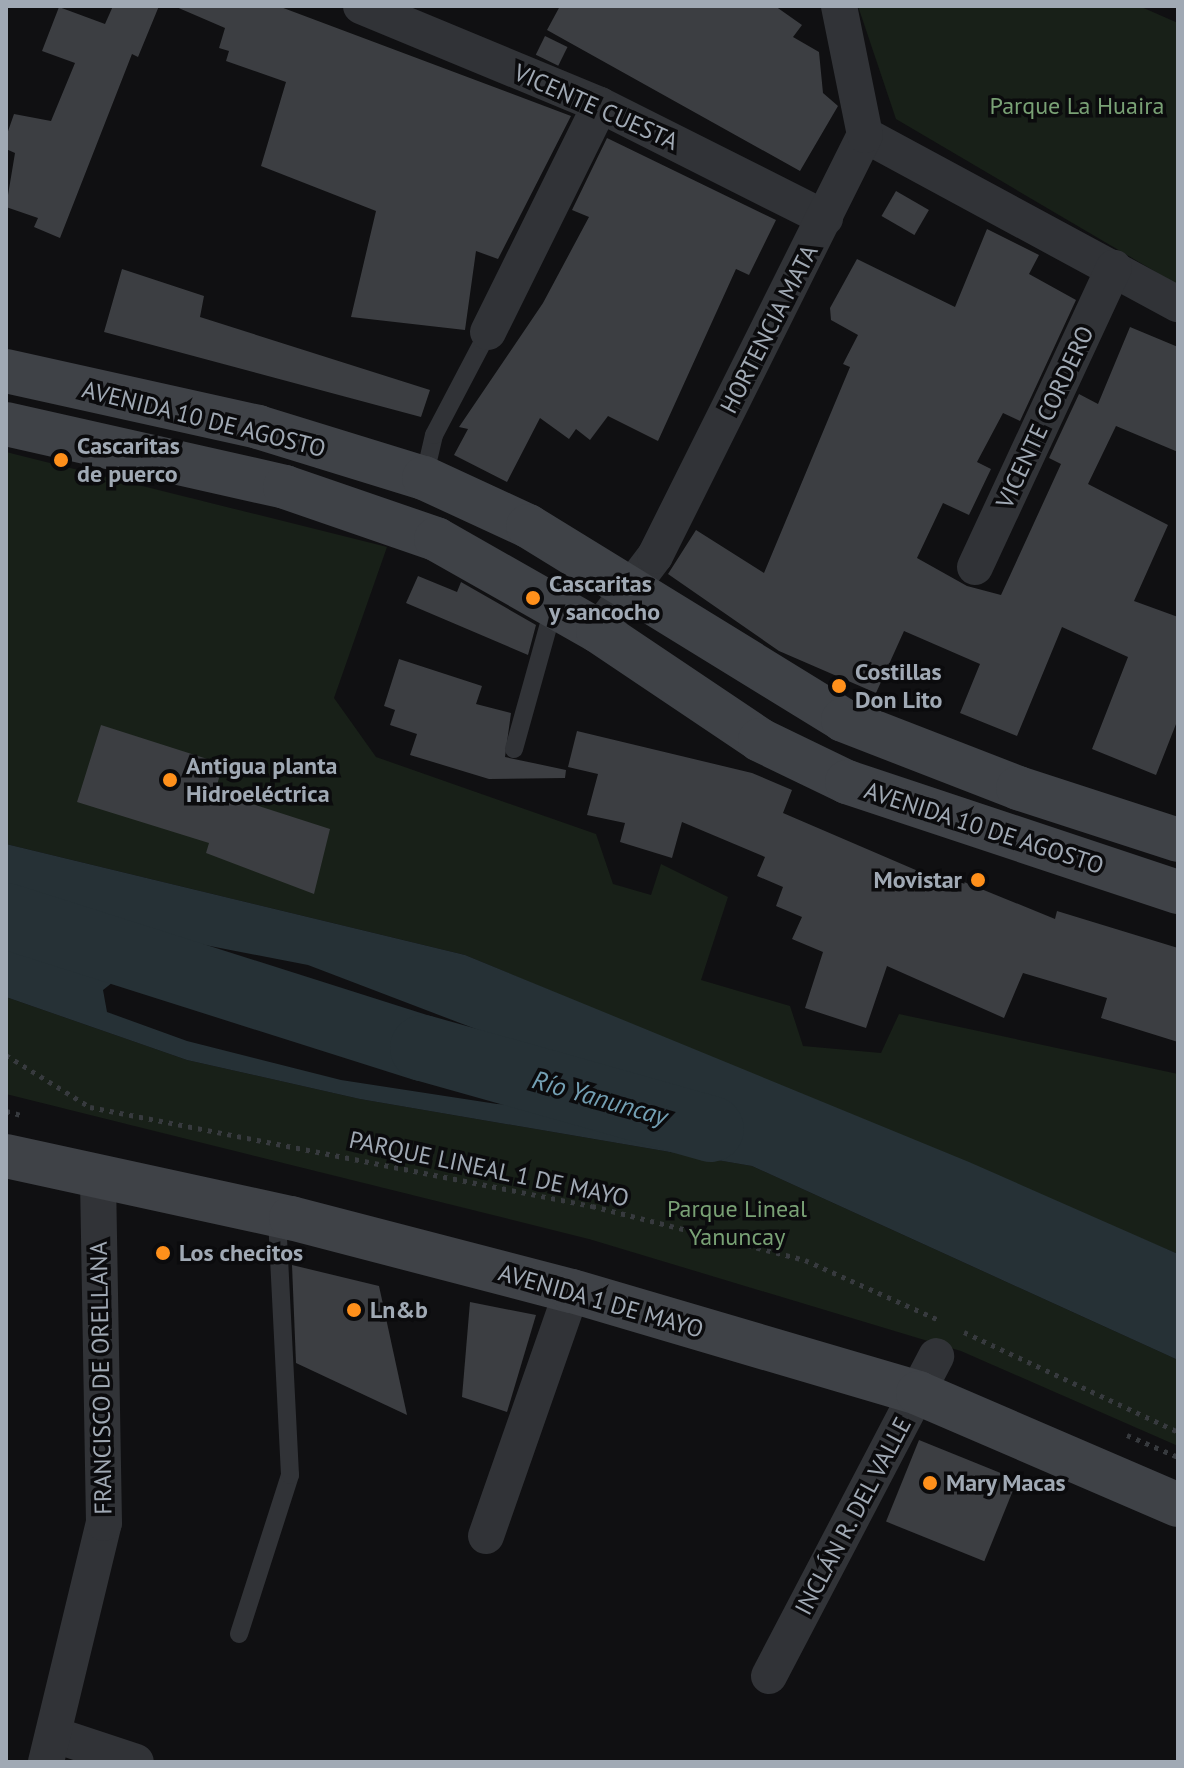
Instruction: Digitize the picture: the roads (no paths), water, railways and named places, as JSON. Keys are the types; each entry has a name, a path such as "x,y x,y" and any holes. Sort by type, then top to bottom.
{"main road":[{"name":"AVENIDA 10 DE AGOSTO","path":"6,371 258,427 424,478 528,526 843,720 1178,840"},
{"name":"AVENIDA 10 DE AGOSTO","path":"6,424 356,509 436,539 598,631 760,740 847,782 1178,892"},
{"name":"AVENIDA 1 DE MAYO","path":"6,1156 277,1215 572,1291 938,1350 1178,1505"}],"street":[{"name":"VICENTE CUESTA","path":"361,6 600,105 825,218"},
{"path":"839,6 865,135 1178,304"},
{"path":"488,332 600,105"},
{"name":"HORTENCIA MATA","path":"598,631 633,591 865,135"},
{"name":"VICENTE CORDERO","path":"975,567 1114,268"},
{"name":"FRANCISCO DE ORELLANA","path":"52,1749 104,1523 98,1178"},
{"path":"486,1536 572,1291"},
{"name":"INCLÁN R. DEL VALLE","path":"769,1676 938,1350"},
{"path":"52,1749 136,1762"}],"lane":[{"path":"424,478 434,435 488,332"},
{"path":"514,749 554,606"},
{"path":"239,1634 290,1475 277,1215"}],"waterway":[{"name":"Río Yanuncay","path":"6,916 423,1048 711,1129"}],"place":[{"name":"Cascaritas de puerco","path":"61,460"},
{"name":"Cascaritas y sancocho","path":"533,598"},
{"name":"Costillas Don Lito","path":"839,686"},
{"name":"Antigua planta Hidroeléctrica","path":"170,780"},
{"name":"Movistar","path":"978,880"},
{"name":"Los checitos","path":"163,1253"},
{"name":"Ln&b","path":"354,1310"},
{"name":"Mary Macas","path":"930,1483"}],"park label":[{"name":"Parque La Huaira","path":"1077,106"},
{"name":"Parque Lineal Yanuncay","path":"737,1223"}]}
